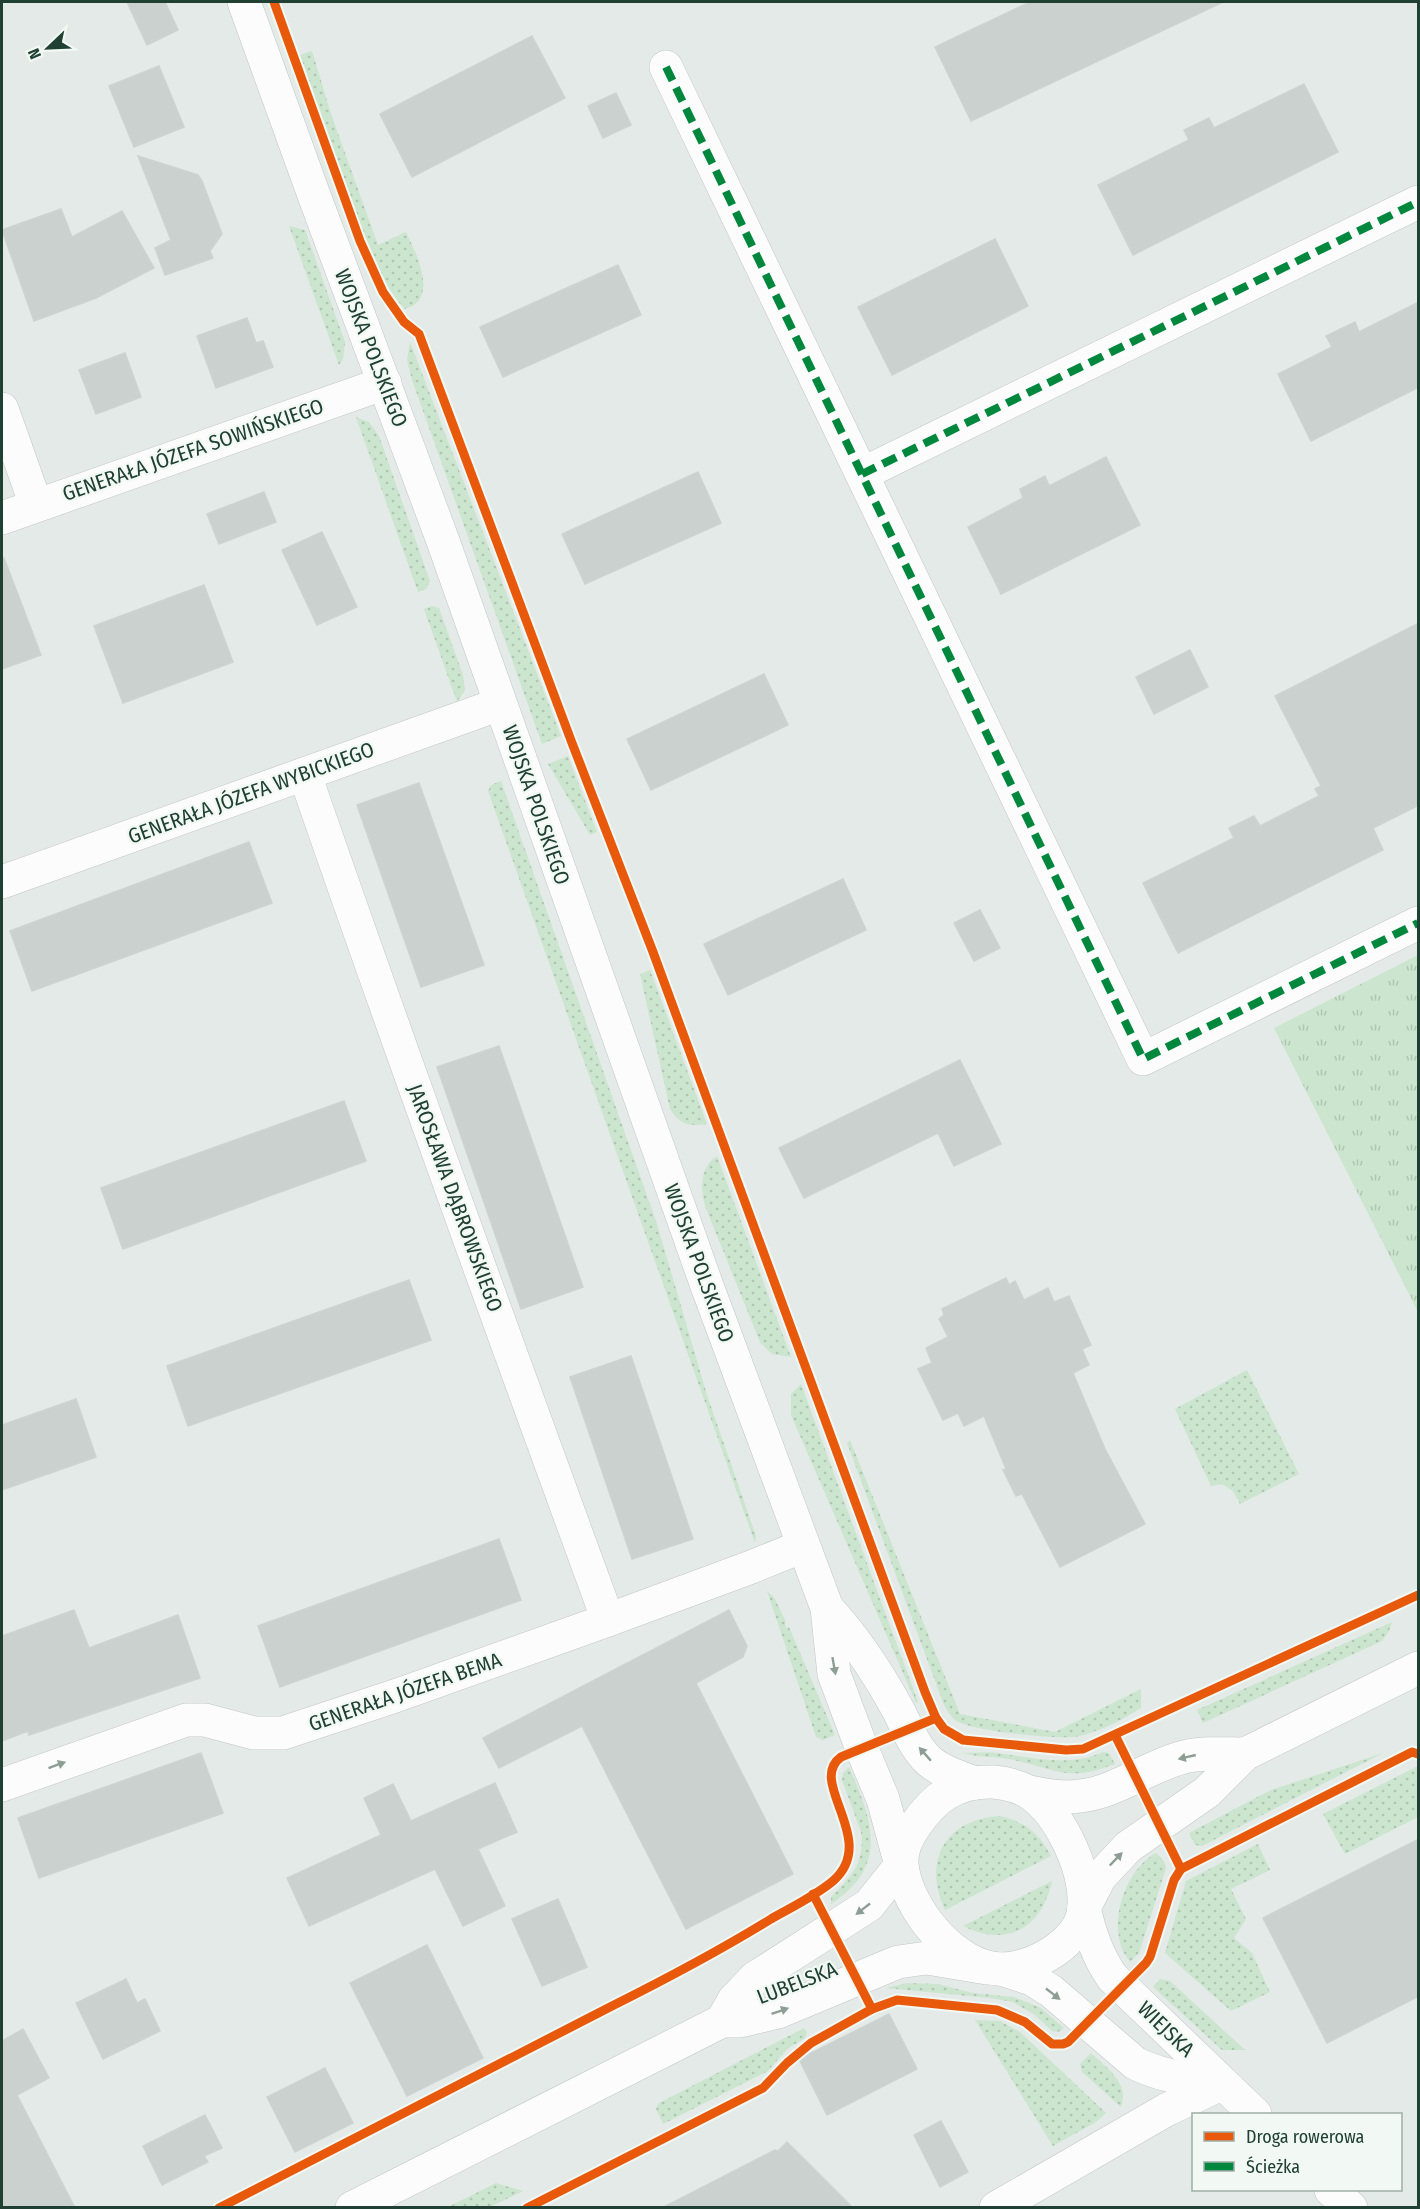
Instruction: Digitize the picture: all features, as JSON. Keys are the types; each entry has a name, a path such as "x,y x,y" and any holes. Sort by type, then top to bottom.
{"street":[{"name":"WOJSKA POLSKIEGO","path":"244,2 385,383 665,1169 827,1608 834,1674 861,1749 883,1798 902,1865"},
{"path":"666,67 1143,1059 1419,923"},
{"path":"862,474 1419,202"},
{"name":"GENERAŁA JÓZEFA SOWIŃSKIEGO","path":"2,518 385,383"},
{"path":"2,410 36,505"},
{"name":"GENERAŁA JÓZEFA WYBICKIEGO","path":"2,882 500,704"},
{"name":"JAROSŁAWA DĄBROWSKIEGO","path":"305,775 510,1354 608,1620"},
{"name":"GENERAŁA JÓZEFA BEMA","path":"2,1785 186,1720 205,1720 264,1735 283,1733 608,1620 803,1546"},
{"name":"WOJSKA POLSKIEGO","path":"827,1608 848,1630 869,1659 912,1738 929,1760 956,1777 975,1783"},
{"path":"1245,1754 1185,1756 1103,1791 1078,1797 1029,1792 1002,1783 975,1783 950,1790 929,1806 906,1840 902,1865 911,1894 932,1930 951,1949 994,1969 1030,1965 1055,1950 1075,1929 1100,1877 1121,1854 1207,1792 1245,1754 1419,1668"},
{"path":"1029,1792 1056,1822 1070,1845 1079,1870 1084,1908"},
{"name":"LUBELSKA","path":"723,2021 734,2000 755,1978 770,1966 859,1913 878,1896 902,1865"},
{"name":"WIEJSKA","path":"1084,1908 1093,1943 1112,1977 1253,2113"},
{"name":"LUBELSKA","path":"352,2208 723,2021 740,2021 771,2014 898,1962 927,1958 994,1969"},
{"name":"WIEJSKA","path":"994,1969 1032,1979 1051,1991 1125,2057 1135,2063 1170,2077 1221,2084"},
{"path":"996,2208 1166,2110 1221,2084"},
{"path":"1332,2191 1351,2208"}],"green space":[{"path":"312,51 331,114 378,245 406,232 419,263 423,286 421,296 416,304 405,309 395,298 379,269 359,220 300,55"},
{"path":"289,226 305,230 345,342 343,359 339,365"},
{"path":"410,342 561,736 542,744 412,380 407,360"},
{"path":"356,417 369,422 379,436 430,581 426,589 418,592"},
{"path":"432,606 439,608 463,675 465,690 457,702 424,609"},
{"path":"568,756 597,832 590,835 548,764"},
{"path":"501,781 657,1224 707,1395 756,1536 755,1543 488,791 491,785"},
{"path":"1418,955 1418,1312 1274,1028"},
{"path":"650,970 707,1124 685,1123 677,1118 670,1109 640,974"},
{"path":"717,1156 791,1357 772,1354 760,1342 705,1206 702,1192 704,1172"},
{"path":"1247,1370 1299,1474 1240,1504 1233,1491 1222,1484 1211,1486 1175,1409"},
{"path":"801,1384 918,1702 916,1703 791,1415 791,1394"},
{"path":"850,1440 960,1714 1055,1732 1141,1689 1141,1708 1099,1730 1073,1737 994,1731 955,1720 944,1705 847,1443"},
{"path":"767,1591 774,1597 786,1622 786,1628 789,1627 835,1735 823,1740 816,1737"},
{"path":"1392,1622 1382,1641 1203,1723 1197,1710"},
{"path":"1103,1752 1109,1753 1115,1764 1074,1773 1008,1759 963,1753 996,1753 1063,1760 1090,1757"},
{"path":"1383,1753 1202,1846 1195,1845 1189,1833 1271,1790"},
{"path":"1418,1766 1418,1817 1345,1854 1323,1814"},
{"path":"849,1767 869,1823 871,1841 869,1858 862,1874 850,1889 831,1904 831,1897 855,1869 861,1853 861,1832 842,1780 843,1773"},
{"path":"1000,1816 1024,1825 1036,1835 1051,1856 945,1910 936,1875 943,1846 952,1834 965,1825 981,1819"},
{"path":"1258,1844 1270,1870 1231,1889 1246,1919 1234,1938 1252,1953 1270,1992 1231,2011 1165,1953 1186,1881"},
{"path":"1156,1853 1164,1861 1166,1868 1139,1953 1130,1962 1122,1949 1118,1934 1121,1903 1134,1873"},
{"path":"1052,1881 1040,1911 1031,1922 1020,1929 1008,1934 994,1935 963,1926"},
{"path":"1160,1979 1170,1981 1245,2050 1222,2050 1153,1987"},
{"path":"907,1983 938,1984 972,1993 1014,1997 1041,2008 1064,2028 1058,2032 1052,2031 1035,2015 1013,2002 886,1988"},
{"path":"975,2020 1000,2021 1020,2032 1106,2113 1096,2122 1053,2146"},
{"path":"804,2028 807,2033 805,2038 787,2049 768,2071 663,2124 656,2109 659,2103"},
{"path":"1091,2053 1120,2083 1123,2098 1121,2107 1082,2072 1080,2064"},
{"path":"496,2183 523,2191 490,2207 448,2207"}],"building":[{"path":"127,2 165,2 178,30 147,45"},
{"path":"1030,2 1223,2 971,121 935,47"},
{"path":"532,36 565,98 412,177 380,114"},
{"path":"159,66 184,127 134,147 109,86"},
{"path":"1304,84 1338,152 1133,255 1098,185 1189,140 1184,130 1209,118 1214,128"},
{"path":"616,93 631,125 603,138 588,106"},
{"path":"138,156 198,175 222,234 210,251 213,258 165,275 155,248 171,240"},
{"path":"61,209 72,237 122,211 154,268 96,298 34,321 2,230"},
{"path":"995,239 1028,306 892,375 858,307"},
{"path":"618,265 641,315 503,377 480,327"},
{"path":"1419,302 1419,387 1311,441 1278,374 1332,347 1326,336 1355,322 1359,332"},
{"path":"247,318 256,343 263,341 273,367 216,388 197,336"},
{"path":"125,353 141,397 96,414 79,370"},
{"path":"1106,457 1140,525 1001,594 968,527 1023,498 1020,489 1045,476 1049,486"},
{"path":"698,472 721,523 585,584 562,534"},
{"path":"264,492 276,522 219,544 207,514"},
{"path":"322,532 357,607 317,625 282,550"},
{"path":"2,558 4,558 41,655 2,669"},
{"path":"204,585 233,662 123,703 94,626"},
{"path":"1419,623 1419,805 1373,828 1383,850 1178,953 1143,883 1234,838 1229,828 1254,816 1260,826 1319,796 1315,789 1321,786 1275,696"},
{"path":"1190,650 1208,687 1154,714 1136,677"},
{"path":"764,674 788,725 651,790 627,739"},
{"path":"419,783 484,965 421,987 357,805"},
{"path":"249,842 272,903 32,991 10,931"},
{"path":"843,879 866,930 728,995 704,944"},
{"path":"980,910 1000,948 974,961 954,923"},
{"path":"499,1046 583,1287 521,1309 437,1067"},
{"path":"960,1060 1001,1144 954,1166 938,1133 804,1198 779,1148"},
{"path":"344,1101 366,1161 123,1249 101,1188"},
{"path":"1006,1278 1009,1285 1015,1281 1024,1300 1048,1288 1054,1302 1069,1296 1091,1345 1082,1349 1089,1365 1073,1373 1105,1449 1145,1524 1060,1567 1022,1494 1016,1496 1003,1470 1006,1469 984,1416 964,1426 958,1413 943,1420 918,1369 932,1363 926,1348 948,1337 939,1319 944,1315 942,1309"},
{"path":"409,1280 431,1340 188,1426 167,1366"},
{"path":"631,1356 693,1539 632,1559 570,1377"},
{"path":"76,1399 96,1457 2,1490 2,1425"},
{"path":"499,1539 521,1600 280,1687 258,1626"},
{"path":"74,1610 89,1648 178,1615 200,1678 29,1735 28,1731 2,1741 2,1636"},
{"path":"729,1610 747,1646 743,1657 696,1683 793,1874 686,1929 582,1726 499,1768 483,1738"},
{"path":"201,1753 223,1813 39,1878 18,1818"},
{"path":"495,1783 517,1832 478,1849 505,1906 463,1926 435,1869 309,1926 287,1878 381,1835 364,1798 393,1784 411,1821"},
{"path":"1419,1839 1419,1996 1327,2043 1263,1918"},
{"path":"558,1899 587,1967 542,1986 512,1919"},
{"path":"427,1945 483,2058 407,2096 350,1983"},
{"path":"126,1979 137,2003 145,1999 160,2031 103,2059 76,2003"},
{"path":"889,2014 917,2069 827,2115 799,2059"},
{"path":"23,2029 49,2078 17,2095 75,2208 2,2208 2,2041"},
{"path":"325,2068 353,2123 295,2152 267,2097"},
{"path":"205,2115 222,2148 204,2156 208,2162 162,2185 143,2146"},
{"path":"941,2121 968,2172 940,2187 914,2135"},
{"path":"787,2142 853,2208 662,2208 775,2150 778,2151"}],"marked path":[{"path":"666,67 1143,1059 1418,923"},
{"path":"862,474 1418,202"}],"cycle path":[{"path":"274,2 360,241 383,292 404,322 419,334 653,952 936,1718 944,1729 963,1740 1066,1750 1083,1749 1418,1595"},
{"path":"219,2208 672,1975 819,1892 833,1881 845,1865 849,1848 847,1830 835,1796 832,1781 833,1768 841,1757 936,1718"},
{"path":"1115,1735 1181,1869"},
{"path":"527,2208 763,2088 787,2063 811,2043 872,2009 897,2000 997,2010 1025,2022 1052,2044 1068,2042 1150,1957 1174,1880 1181,1869 1412,1752 1418,1754"},
{"path":"813,1894 872,2009"}]}
